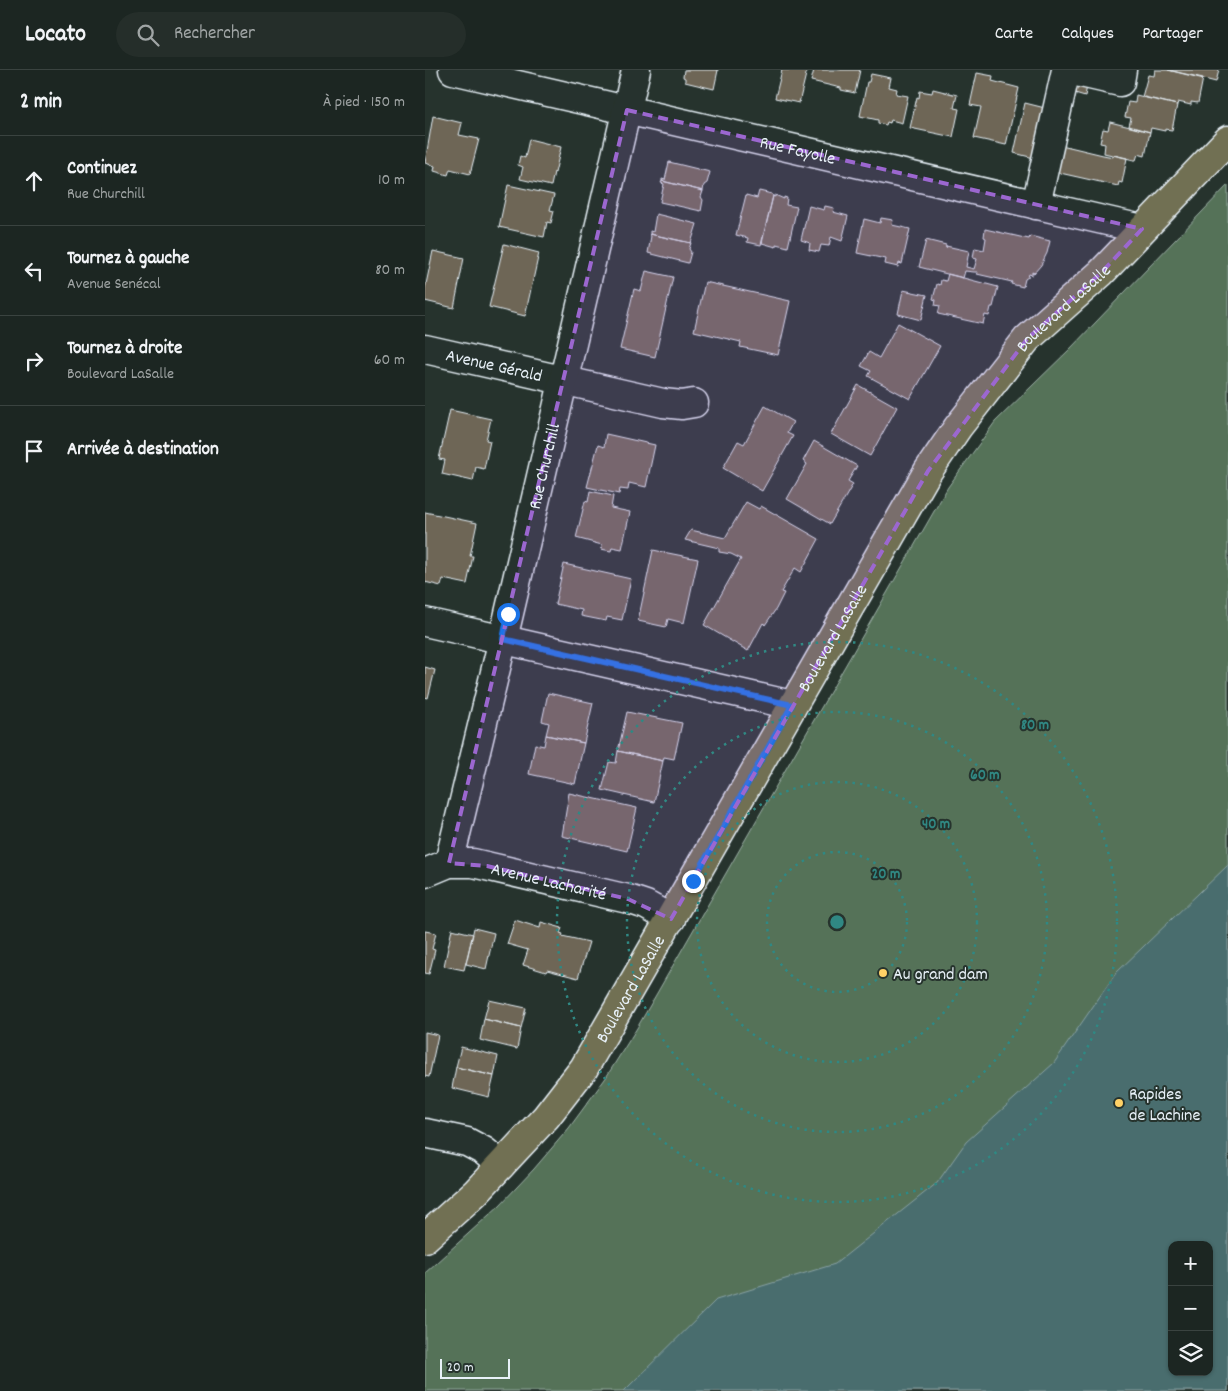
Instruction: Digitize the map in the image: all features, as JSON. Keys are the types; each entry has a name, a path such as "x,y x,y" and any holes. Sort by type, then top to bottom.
{"main road":[{"name":"Boulevard LaSalle","path":"425,1238 475,1193 546,1117 584,1068 927,471 958,427 1027,340 1101,273 1228,140"}],"street":[{"name":"Rue Fayolle","path":"453,70 1142,229"},
{"name":"Rue Churchill","path":"437,868 503,639 636,70"},
{"path":"1035,205 1067,70 1120,82 1122,70"},
{"name":"Avenue Gérald","path":"425,349 663,402 682,404 694,402"},
{"path":"425,622 792,705"},
{"name":"Avenue Lacharité","path":"437,868 460,862 487,866 628,899 646,905 671,918"},
{"path":"425,1133 467,1142 484,1151 501,1165"}],"highlighted area":[{"path":"627,110 1142,229 1101,273 1027,339 928,471 671,919 628,899 487,866 449,863"}],"green space":[{"path":"1228,185 1228,1391 425,1391 425,1273 500,1205 534,1169 569,1128 605,1079 637,1028 948,487 995,422 1070,349"}],"water":[{"name":"Rapides de Lachine","path":"1228,865 1228,1391 624,1391 716,1300 835,1264 937,1183 966,1142 1054,1063 1116,973"}],"building":[{"path":"684,70 718,70 714,89 685,82 683,77"},
{"path":"782,70 807,70 799,103 775,98"},
{"path":"814,70 860,70 855,93 811,81"},
{"path":"1155,70 1168,70 1203,78 1198,103 1191,102 1191,105 1178,102 1177,105 1142,97 1148,75 1154,76"},
{"path":"1168,70 1219,70 1216,82"},
{"path":"977,73 993,76 992,81 1019,88 1006,145 974,138 981,107 970,105"},
{"path":"871,74 891,78 889,87 897,89 896,94 908,96 902,123 891,120 886,125 878,123 878,120 860,116 867,82 869,82"},
{"path":"1077,83 1087,86 1085,96 1075,93"},
{"path":"933,89 957,95 954,108 959,109 953,137 910,128 920,91 932,93"},
{"path":"1136,95 1177,105 1172,130 1165,129 1165,131 1151,128 1150,132 1129,126 1131,118 1125,117 1128,102 1135,103"},
{"path":"1025,103 1049,109 1034,158 1014,153"},
{"path":"433,116 462,123 459,135 479,139 470,174 450,169 448,175 434,171 435,166 425,163"},
{"path":"1110,122 1150,132 1145,156 1138,154 1136,160 1134,160 1104,153 1105,144 1100,143 1103,129 1108,130"},
{"path":"529,139 561,147 551,186 520,179 523,167 518,165 520,156 525,158"},
{"path":"1057,144 1113,157 1114,155 1127,158 1122,183 1119,182 1118,186 1051,171"},
{"path":"669,162 710,172 703,191 662,181 662,179 665,180"},
{"path":"662,181 703,191 701,211 660,202 664,184 661,183"},
{"path":"508,185 554,195 550,210 554,211 551,223 547,222 544,237 499,227"},
{"path":"759,191 772,194 773,196 761,245 747,242 748,238 736,235 746,195 757,198"},
{"path":"775,195 784,199 784,197 787,198 786,205 797,207 788,247 776,244 776,247 762,243 773,196 775,197"},
{"path":"809,206 824,210 825,206 834,208 833,212 848,216 842,241 831,237 829,246 821,245 819,252 809,250 810,243 801,240"},
{"path":"656,214 697,224 691,243 650,234 650,231 653,232"},
{"path":"881,218 893,220 892,225 910,229 902,264 899,263 898,267 885,264 886,259 857,253 864,219 880,223"},
{"path":"985,229 1029,239 1030,236 1050,241 1041,265 1034,273 1032,272 1032,275 1029,274 1025,279 1023,287 1011,284 1012,282 977,274 978,272 965,271 963,278 919,267 926,240 969,251 966,267 974,269 977,259 973,258 975,248 984,250"},
{"path":"650,234 691,243 688,263 648,253"},
{"path":"504,244 539,253 525,316 489,307"},
{"path":"433,251 464,258 454,308 425,301 425,289"},
{"path":"646,271 673,277 655,357 620,349 634,289 641,291"},
{"path":"948,274 998,287 993,307 991,307 989,316 985,315 983,324 938,314 940,306 935,305 936,300 933,299 937,284 940,285 941,280 946,281"},
{"path":"705,282 790,301 778,355 740,347 741,342 694,331"},
{"path":"903,290 927,295 921,320 898,314"},
{"path":"898,323 940,346 910,399 868,376 871,371 861,366 869,352 879,358"},
{"path":"858,385 897,407 870,456 831,434"},
{"path":"765,406 793,422 787,433 793,436 762,491 723,468 738,441 744,444"},
{"path":"450,410 491,419 486,440 490,441 484,469 476,467 473,481 442,474 445,460 439,459"},
{"path":"606,434 655,445 646,487 629,483 628,490 620,489 619,494 587,487 598,445 604,447"},
{"path":"814,441 857,466 848,481 853,484 830,524 787,499 807,464 803,461"},
{"path":"590,491 613,496 611,508 630,512 622,549 612,547 611,551 601,549 602,545 576,538 585,501 588,502"},
{"path":"746,502 759,509 761,506 819,539 801,572 795,568 781,592 784,593 776,609 765,625 763,623 748,651 704,625 741,559 731,554 719,552 719,548 685,540 691,530 725,538"},
{"path":"425,512 477,523 470,556 473,556 467,584 443,579 441,586 425,582"},
{"path":"653,550 698,559 684,623 668,619 666,627 638,621"},
{"path":"564,564 631,579 622,620 607,617 606,621 581,616 582,610 555,604"},
{"path":"425,667 435,670 428,698 425,697"},
{"path":"548,693 593,703 584,743 546,735 549,723 542,721"},
{"path":"627,712 682,723 674,759 664,757 663,761 618,751"},
{"path":"546,735 584,743 575,784 529,774 535,744 544,746"},
{"path":"618,751 663,761 654,802 602,790 609,762 616,763"},
{"path":"569,793 637,808 627,851 562,836"},
{"path":"515,920 540,928 541,922 562,928 560,933 563,934 562,936 589,942 578,978 547,970 546,972 523,965 528,950 507,944"},
{"path":"474,928 494,933 486,969 466,964"},
{"path":"452,929 473,934 464,970 444,966"},
{"path":"425,931 436,933 432,949 435,950 429,974 425,973"},
{"path":"489,1000 526,1008 521,1028 484,1019"},
{"path":"484,1019 521,1028 517,1049 480,1040"},
{"path":"425,1032 438,1035 429,1077 425,1076"},
{"path":"461,1047 498,1056 494,1076 456,1067"},
{"path":"456,1067 494,1076 489,1097 452,1088"}],"place":[{"name":"Au grand dam","path":"883,973"},
{"name":"Rapides de Lachine","path":"1119,1103"}],"route":[{"path":"508,614 503,639 792,705 693,881"}]}
